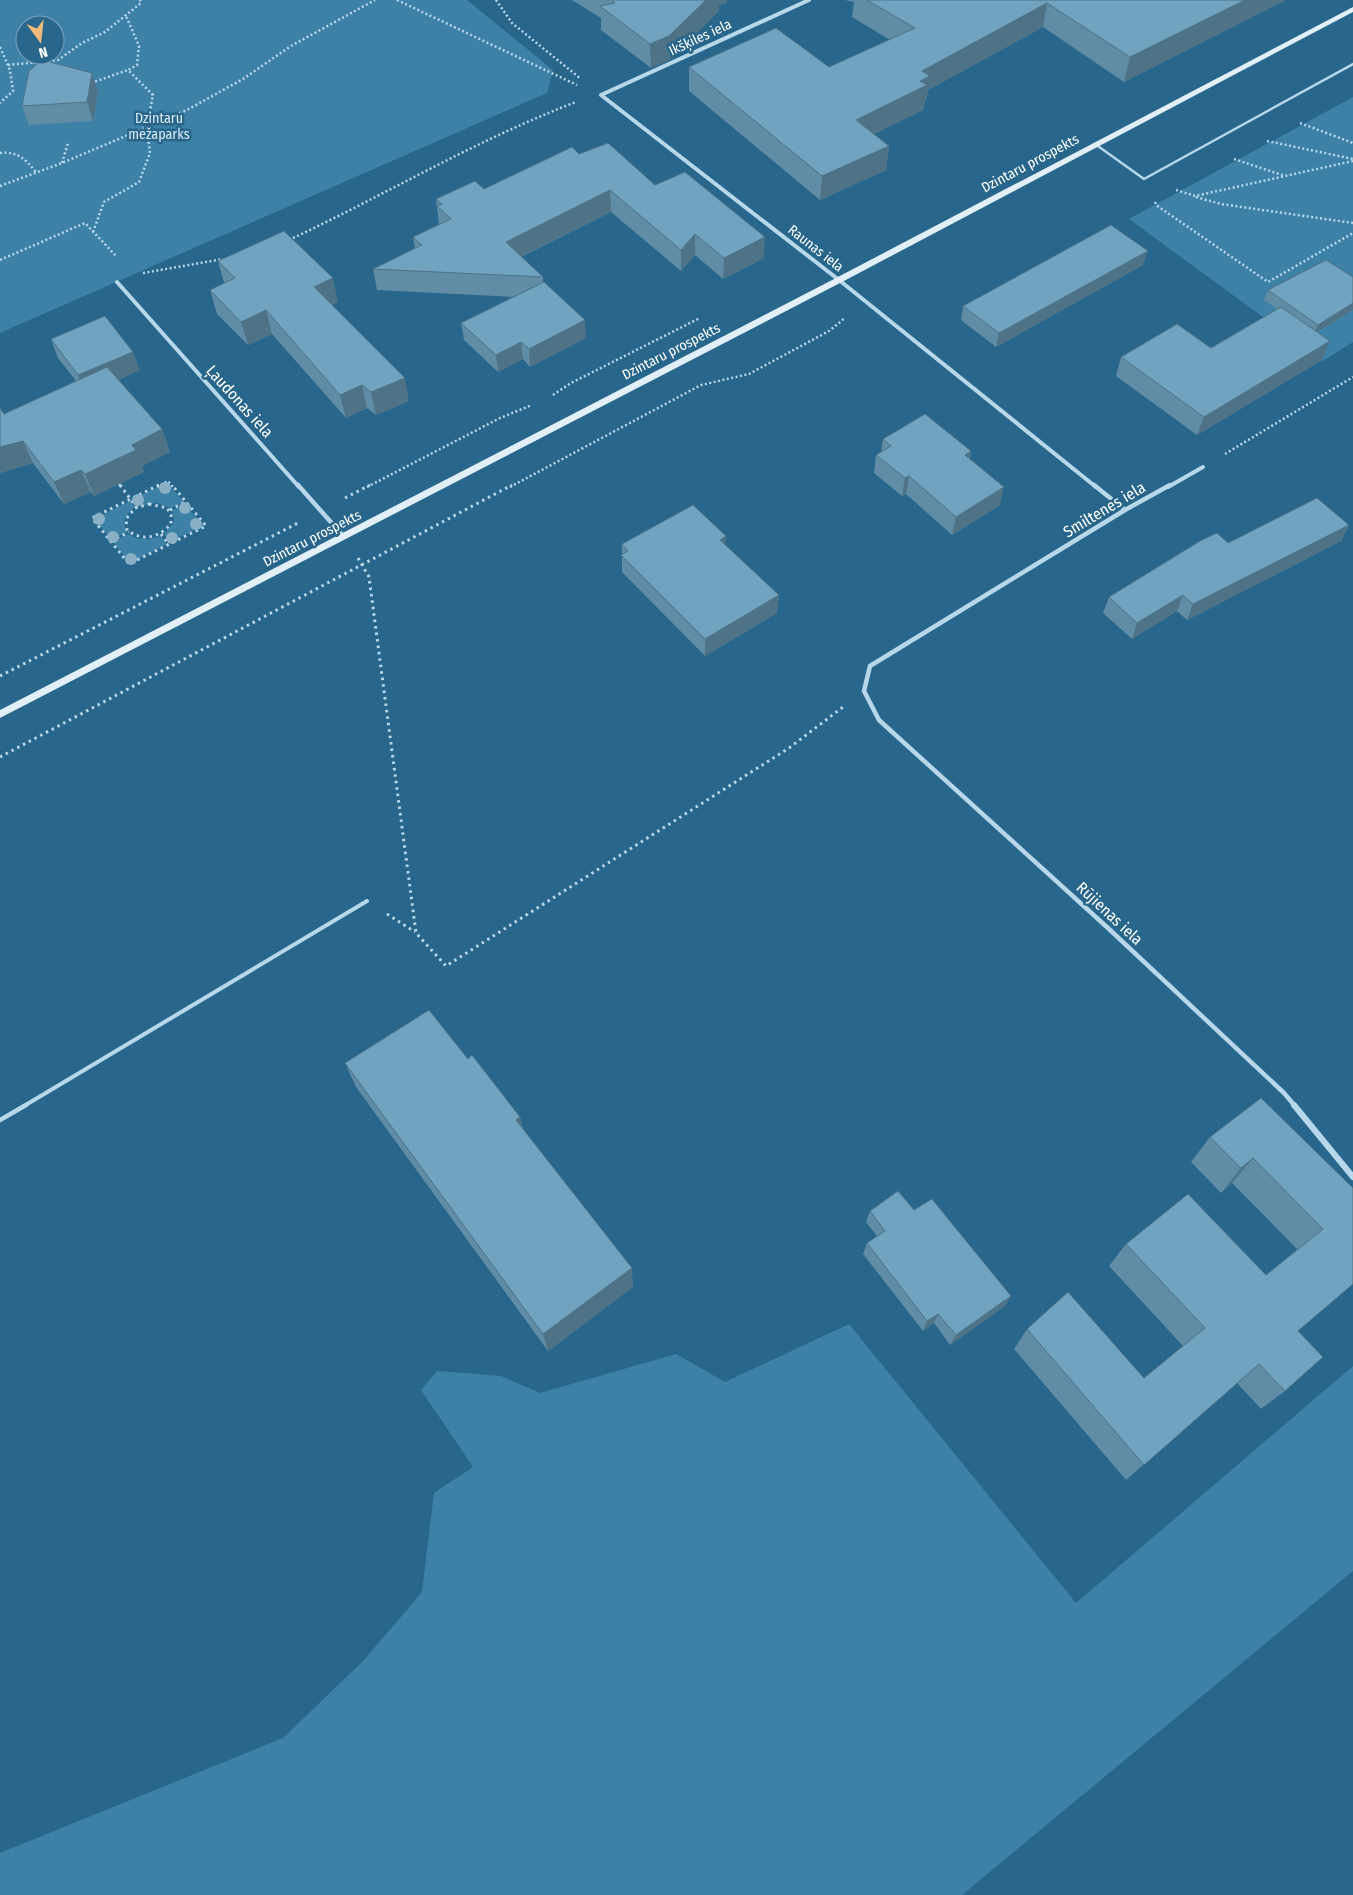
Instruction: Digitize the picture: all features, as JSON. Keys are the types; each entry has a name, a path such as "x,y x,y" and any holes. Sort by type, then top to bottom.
{"street":[{"name":"Ikšķiles iela","path":"601,95 809,0"},
{"name":"Dzintaru prospekts","path":"0,714 838,280 1353,9"},
{"name":"Raunas iela","path":"601,95 866,302 1125,510"},
{"name":"Ļaudonas iela","path":"117,282 344,537"},
{"name":"Smiltenes iela","path":"864,691 870,666 1125,510 1203,467"},
{"name":"Rūjienas iela","path":"864,691 879,720 1109,929 1284,1094 1353,1177"}],"lane":[{"path":"1095,144 1144,179 1353,64"},
{"path":"0,1120 366,901"}],"path":[{"path":"8,65 58,60 105,32 141,3 140,0"},
{"path":"0,186 62,163 195,106 243,79 291,46 375,0"},
{"path":"397,0 552,75 601,95"},
{"path":"496,0 512,23 601,95"},
{"path":"84,84 101,81 137,65 139,46 126,16"},
{"path":"0,47 8,65 13,91 0,103"},
{"path":"93,232 104,202 139,182 150,153 147,127 153,95 128,70"},
{"path":"289,240 342,216 379,194 513,127 583,99 601,95"},
{"path":"1306,118 1299,122 1353,142"},
{"path":"1274,136 1266,141 1353,160"},
{"path":"62,163 68,143"},
{"path":"0,153 21,154 36,172"},
{"path":"1242,154 1234,159 1285,176"},
{"path":"1195,196 1353,160"},
{"path":"1144,179 1221,204 1353,223"},
{"path":"1170,194 1185,186"},
{"path":"1162,198 1155,202 1156,205 1268,282 1353,233"},
{"path":"0,260 85,223 120,260"},
{"path":"134,274 226,258"},
{"path":"0,757 701,385 749,374 829,331 866,302"},
{"path":"551,396 571,383 707,315"},
{"path":"1203,467 1353,377"},
{"path":"0,676 500,418 535,404"},
{"path":"168,481 206,526 129,564 92,518 130,500 168,481"},
{"path":"119,484 137,508"},
{"path":"170,510 185,502"},
{"path":"157,504 170,510 173,519 171,524 161,534 146,538 138,537 129,532 125,525 126,519 137,508 157,504"},
{"path":"111,541 129,532"},
{"path":"161,534 169,544"},
{"path":"344,537 369,577 416,933"},
{"path":"366,901 416,933 446,966 789,748 864,691"}],"green space":[{"name":"Dzintaru mežaparks","path":"0,0 467,0 553,70 547,93 0,333"},
{"path":"1353,97 1353,342 1323,361 1129,219"},
{"path":"167,483 184,502 171,508 157,503 138,506 133,499"},
{"path":"130,501 135,507 125,518 124,525 127,532 112,540 94,519"},
{"path":"185,504 203,526 170,542 164,534 174,523 173,510"},
{"path":"128,534 144,539 161,536 167,544 130,563 113,542"},
{"path":"849,1324 1076,1603 1353,1366 1353,1571 962,1895 0,1895 0,1853 283,1738 364,1660 422,1592 434,1493 473,1467 421,1390 437,1371 501,1376 540,1393 676,1354 725,1382"}],"building":[{"path":"611,0 706,0 669,36 650,44 600,6 615,3"},
{"path":"867,0 1245,0 1130,57 1047,3 922,71 930,76 920,81 927,85 856,120 889,146 822,176 689,67 776,28 829,67 915,28"},
{"path":"36,65 61,65 92,73 87,102 22,106 29,71"},
{"path":"608,143 655,185 685,172 765,237 724,258 695,234 681,250 610,190 506,242 543,277 373,269 422,245 413,237 451,219 437,206 442,204 436,199 475,181 484,189 572,147 579,154"},
{"path":"1111,225 1148,251 999,333 963,306"},
{"path":"284,231 333,278 314,287 405,378 371,392 362,385 340,395 266,310 241,322 210,290 235,278 218,261"},
{"path":"1326,260 1353,277 1353,303 1318,325 1268,290"},
{"path":"544,282 585,320 529,349 521,342 496,355 461,323"},
{"path":"1281,307 1330,341 1204,417 1121,357 1177,324 1211,348"},
{"path":"105,316 133,352 78,375 51,339"},
{"path":"107,367 162,429 132,445 136,450 85,474 81,470 54,482 23,441 0,447 0,408 4,414"},
{"path":"925,414 971,451 965,455 1004,487 956,517 909,476 905,478 876,455 891,446 883,439"},
{"path":"1317,498 1349,525 1193,604 1183,595 1137,623 1109,597 1200,541 1217,533 1228,543"},
{"path":"693,505 726,536 720,540 779,595 705,639 621,555 628,551 622,544"},
{"path":"429,1010 468,1059 472,1055 520,1117 516,1120 632,1268 543,1334 345,1063"},
{"path":"1261,1098 1353,1188 1353,1284 1298,1331 1323,1357 1285,1391 1259,1364 1144,1465 1027,1329 1068,1292 1144,1378 1205,1328 1126,1244 1188,1194 1266,1275 1323,1229 1253,1158 1241,1168 1210,1137"},
{"path":"898,1191 914,1210 932,1199 1011,1296 956,1335 938,1314 927,1321 867,1243 885,1231 870,1211"}]}
